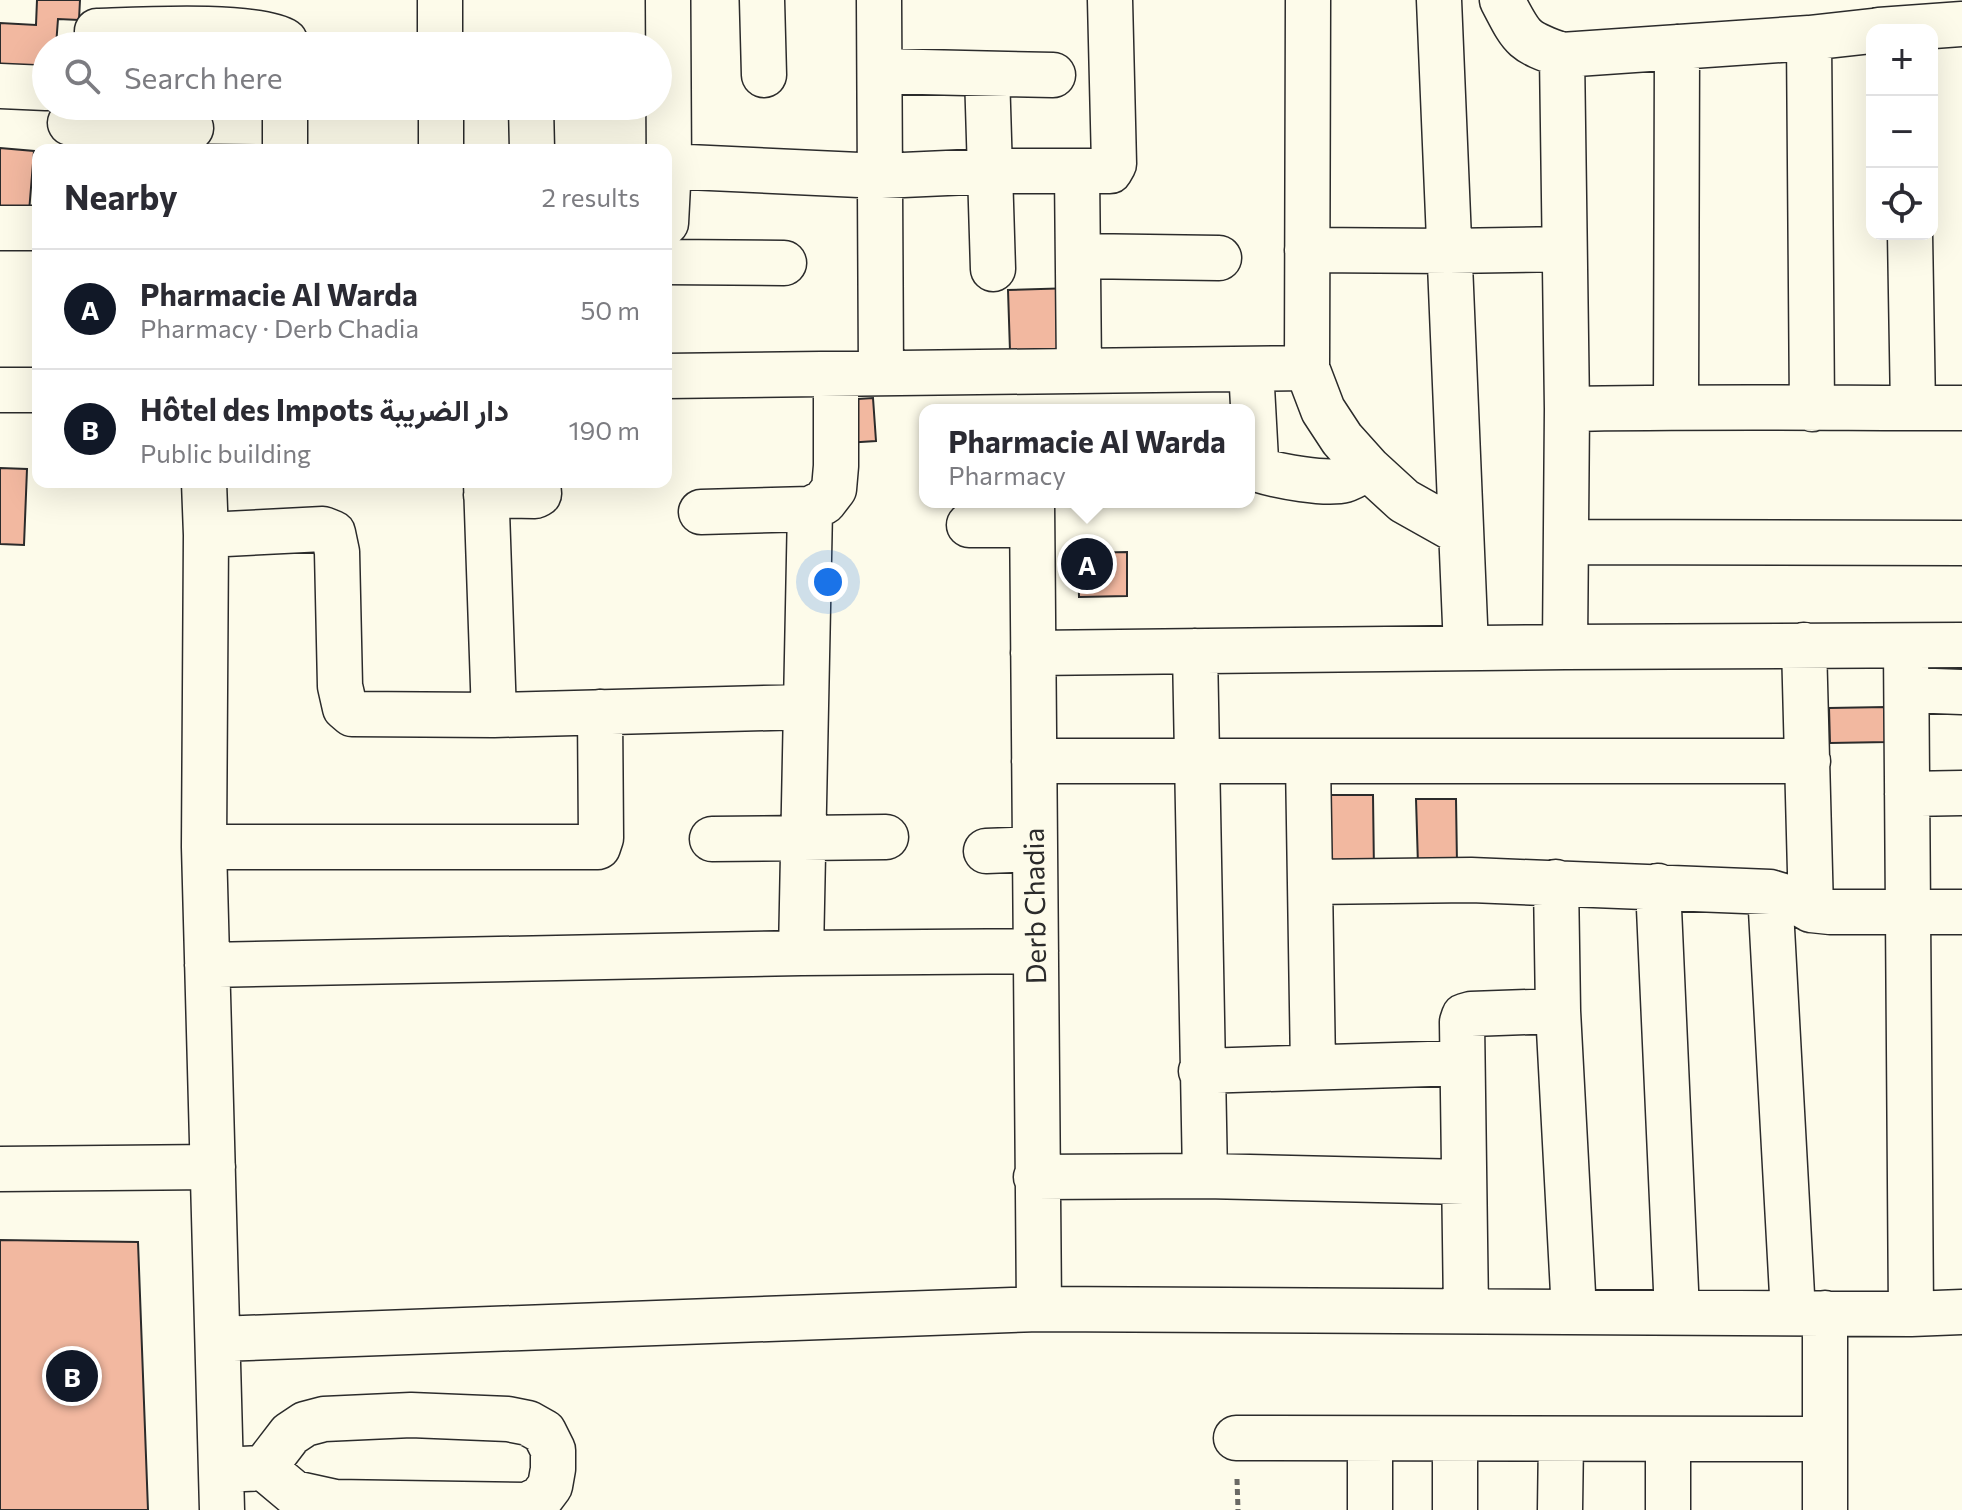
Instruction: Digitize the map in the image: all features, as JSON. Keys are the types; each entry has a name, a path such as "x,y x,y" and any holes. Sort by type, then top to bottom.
{"street":[{"path":"440,0 440,32"},
{"path":"668,0 668,32"},
{"path":"762,0 764,75"},
{"path":"879,0 881,373"},
{"path":"672,166 881,176 991,171 1110,171 1113,168 1110,0"},
{"path":"1308,0 1307,368 1323,410 1342,439 1368,468 1404,501 1461,533"},
{"path":"1439,0 1466,648"},
{"path":"1502,0 1524,38 1536,46 1562,55 1866,32"},
{"path":"96,26 206,15 264,32"},
{"path":"1938,26 1962,24"},
{"path":"1809,38 1812,409"},
{"path":"1676,406 1677,47"},
{"path":"1562,55 1567,409 1565,647"},
{"path":"880,71 1053,75"},
{"path":"987,74 993,269"},
{"path":"0,86 32,87"},
{"path":"285,120 285,144"},
{"path":"441,120 441,144"},
{"path":"531,120 532,144"},
{"path":"667,120 667,144"},
{"path":"70,126 191,128"},
{"path":"1077,171 1079,371"},
{"path":"0,228 32,228"},
{"path":"1910,240 1913,408"},
{"path":"1307,250 1564,249"},
{"path":"1078,256 1219,258"},
{"path":"672,262 784,263"},
{"path":"672,376 881,373 1032,391 1079,371 1307,368"},
{"path":"1251,369 1253,404"},
{"path":"701,512 810,509 824,502 834,489 836,374"},
{"path":"0,390 32,390"},
{"path":"1567,409 1676,406 1962,408"},
{"path":"1255,442 1259,470 1286,477 1344,480 1368,468"},
{"path":"204,488 204,847 222,1490 264,1468 290,1434 305,1424 324,1419 411,1415 508,1419 528,1423 544,1432 553,1450 550,1486 541,1498 527,1505 335,1502 294,1493 264,1468"},
{"path":"494,715 486,488 535,496 539,494 538,488"},
{"path":"801,953 810,509"},
{"path":"969,525 1032,514"},
{"name":"Derb Chadia","path":"1032,514 1039,1309"},
{"path":"206,535 323,529 333,533 337,552 340,686 345,708 352,714 494,715 806,707"},
{"path":"1566,542 1962,543"},
{"path":"1804,645 1811,910"},
{"path":"1033,653 1962,645"},
{"path":"1906,646 1911,1314"},
{"path":"1195,651 1205,1176"},
{"path":"1907,690 1962,692"},
{"path":"204,847 598,847 601,838 600,712"},
{"path":"1034,761 1808,761"},
{"path":"1308,761 1313,1067"},
{"path":"1907,794 1962,793"},
{"path":"712,839 886,837"},
{"path":"986,851 1035,849"},
{"path":"1310,882 1471,880 1658,886 1770,892 1790,898 1811,910 1830,912 1962,912"},
{"path":"1556,882 1558,1011 1574,1312"},
{"path":"1658,886 1677,1312"},
{"path":"1770,892 1809,1313 1825,1439 1825,1510"},
{"path":"207,965 1036,951"},
{"path":"1466,1311 1462,1022 1466,1015 1558,1011"},
{"path":"1201,1071 1462,1063"},
{"path":"0,1169 213,1167"},
{"path":"1036,1177 1205,1176 1464,1182"},
{"path":"218,1339 1039,1309 1962,1312"},
{"path":"1236,1438 1825,1439"},
{"path":"1370,1439 1370,1510"},
{"path":"1560,1510 1561,1439"},
{"path":"1668,1439 1668,1510"},
{"path":"1455,1440 1455,1510"}],"building":[{"path":"37,0 80,0 79,20 58,19 57,32 32,32 32,69 0,68 0,23 36,25"},
{"path":"66,143 162,144 66,144"},
{"path":"0,148 32,151 29,212 0,211"},
{"path":"1073,288 1075,348 1010,351 1008,290"},
{"path":"873,398 876,441 845,443 842,400"},
{"path":"0,468 27,469 24,545 0,544"},
{"path":"1127,552 1127,596 1079,597 1078,553"},
{"path":"1886,707 1888,742 1830,743 1829,708"},
{"path":"1324,795 1373,795 1374,872 1325,872"},
{"path":"1416,799 1456,799 1457,864 1418,865"},
{"path":"0,1240 138,1242 148,1510 0,1510"}],"place":[{"name":"Pharmacie Al Warda","path":"1087,564"},
{"name":"Hôtel des Impots دار الضريبة","path":"72,1376"}]}
